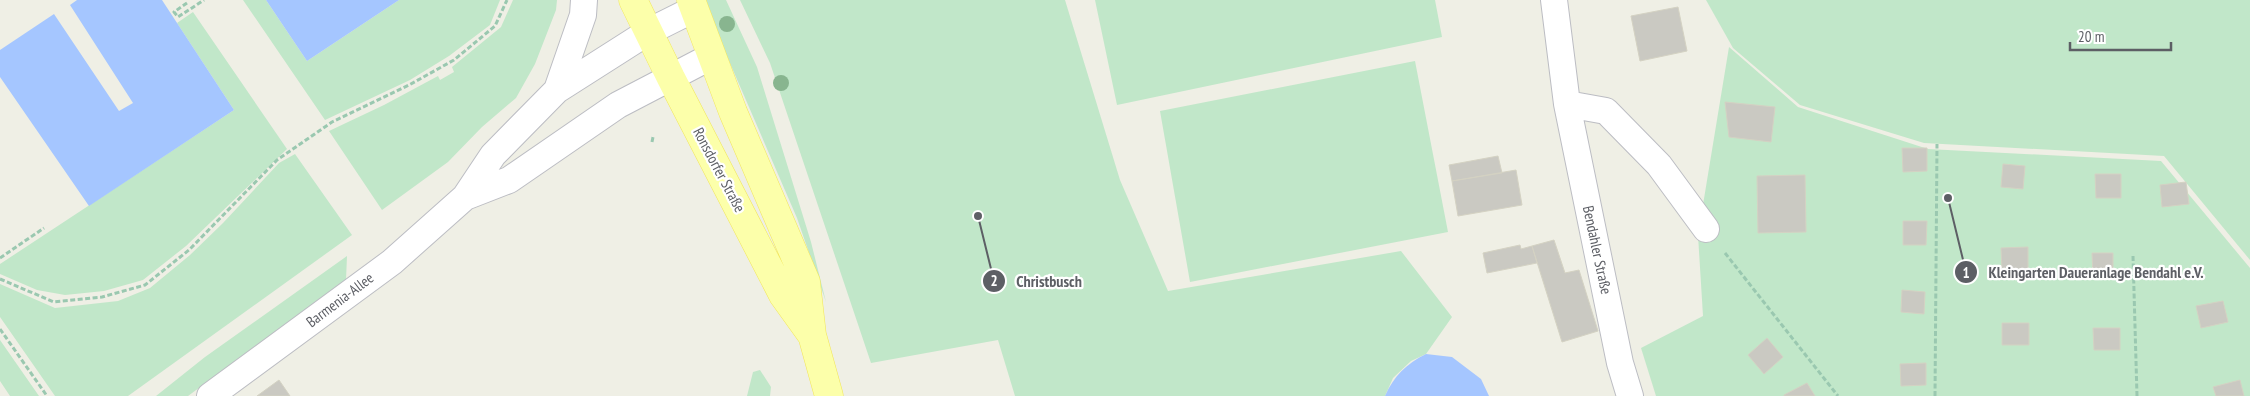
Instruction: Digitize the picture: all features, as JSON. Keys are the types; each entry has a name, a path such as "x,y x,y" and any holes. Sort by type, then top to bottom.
{"main road":[{"name":"Ronsdorfer Straße","path":"633,0 783,296 812,336"},
{"name":"Ronsdorfer Straße","path":"693,4 733,112 806,282 812,336 830,396"}],"street":[{"name":"Barmenia-Allee","path":"557,90 583,15 584,0"},
{"name":"Bendahler Straße","path":"1554,0 1567,104 1620,362 1630,396"},
{"name":"Barmenia-Allee","path":"210,396 385,267 465,197 493,154 557,90 693,4"},
{"name":"Barmenia-Allee","path":"465,197 509,180 618,106 712,56"},
{"path":"1567,104 1606,110 1659,165 1706,229"}],"path":[{"path":"187,3 174,12 178,18 204,0"},
{"path":"0,279 54,302 102,297 145,285 189,250 277,160 332,122 409,85 454,60 494,26 507,0"},
{"path":"652,142 653,137"},
{"path":"1935,396 1937,144"},
{"path":"0,258 44,228"},
{"path":"1706,229 1838,396"},
{"path":"2133,256 2137,396"},
{"path":"0,329 47,396"}],"green space":[{"path":"243,0 266,0 307,61 399,0 500,0 490,25 449,56 410,80 325,120"},
{"path":"513,0 557,0 556,10 535,64 516,98 482,127 448,162 382,210 329,131 384,105 438,76 440,80 454,72 452,67 501,27"},
{"path":"706,0 726,0 757,67 811,242 826,302 797,218 726,54"},
{"path":"740,0 1065,0 1120,180 1168,291 1401,251 1452,317 1426,354 1411,361 1393,378 1385,396 1015,396 998,340 871,363 770,63"},
{"path":"1095,0 1435,0 1442,37 1117,105"},
{"path":"1706,0 2250,0 2250,260 2164,156 1924,143 1800,105 1733,48"},
{"path":"193,12 287,149 186,246 143,280 104,291 65,295 37,290 0,274 0,264 234,110 177,23"},
{"path":"1729,47 1798,107 1928,149 2161,161 2250,268 2250,396 1656,396 1641,348 1703,316 1698,235"},
{"path":"1415,61 1448,232 1190,282 1160,111"},
{"path":"295,154 352,235 128,396 55,396 0,317 0,284 55,308 118,301 150,288 190,255 279,163"},
{"path":"347,256 346,280 188,396 156,396 205,357"},
{"path":"0,340 39,396 10,396 0,381"},
{"path":"760,370 771,387 770,396 747,396 753,372"}],"water":[{"path":"77,0 162,0 234,110 89,206 0,77 0,50 54,14 119,111 133,103 70,5"},
{"path":"266,0 399,0 307,61"},
{"path":"1426,354 1452,357 1481,379 1489,396 1385,396 1392,382 1401,371"}],"building":[{"path":"1678,7 1687,51 1640,61 1631,16"},
{"path":"1725,102 1775,107 1771,142 1729,137"},
{"path":"1902,148 1927,148 1927,171 1903,172"},
{"path":"1498,156 1502,173 1452,181 1449,165"},
{"path":"2003,164 2025,166 2023,189 2001,187"},
{"path":"1516,170 1522,205 1458,216 1452,181"},
{"path":"2095,174 2121,174 2121,198 2096,198"},
{"path":"1805,175 1806,232 1758,233 1757,176"},
{"path":"2186,182 2189,204 2162,207 2160,185"},
{"path":"1903,221 1927,221 1926,245 1903,245"},
{"path":"1554,240 1565,273 1579,270 1598,331 1562,342 1532,246"},
{"path":"1520,245 1521,249 1532,246 1537,263 1487,273 1483,253"},
{"path":"2028,247 2028,271 2002,271 2001,248"},
{"path":"2092,253 2113,253 2113,276 2093,276"},
{"path":"1902,290 1925,292 1924,314 1901,312"},
{"path":"2223,301 2228,322 2201,328 2196,306"},
{"path":"2002,323 2029,323 2029,345 2002,345"},
{"path":"2093,328 2120,328 2120,350 2094,350"},
{"path":"1767,338 1783,357 1764,374 1748,355"},
{"path":"1926,363 1926,385 1901,386 1900,364"},
{"path":"279,380 290,396 257,396"},
{"path":"2240,380 2244,396 2216,396 2213,387"},
{"path":"1807,383 1815,396 1784,396 1784,395"}],"place":[{"name":"Kleingarten Daueranlage Bendahl e.V.","path":"1948,198"},
{"name":"Christbusch","path":"978,216"}]}
